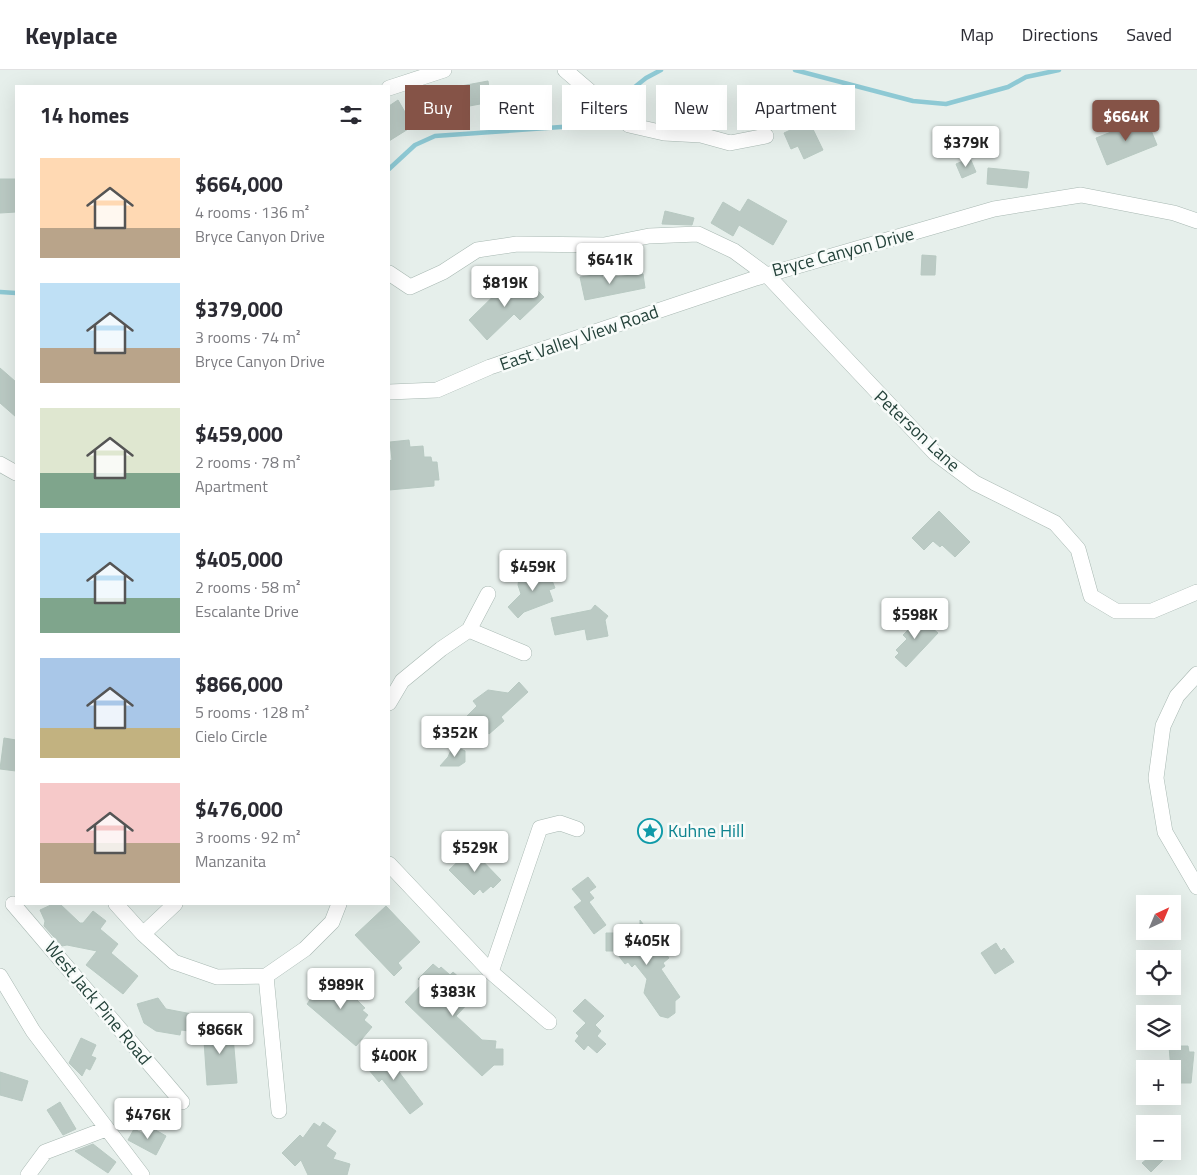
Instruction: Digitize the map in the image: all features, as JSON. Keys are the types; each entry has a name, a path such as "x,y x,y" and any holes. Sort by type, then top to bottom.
{"street":[{"path":"390,88 444,70"},
{"path":"565,70 629,125 664,133 701,135 730,142 766,136"},
{"name":"Bryce Canyon Drive","path":"390,274 410,287 443,272 477,250 517,244 604,245 649,236 698,234 734,251 768,276 994,209 1082,195 1174,213 1197,221"},
{"name":"East Valley View Road","path":"390,392 437,390 490,367 768,276"},
{"name":"Peterson Lane","path":"768,276 935,453 975,483 1054,523 1078,548 1091,596 1116,611 1152,611 1197,592"},
{"path":"0,464 15,472"},
{"path":"390,701 402,681 441,648 468,630 488,594"},
{"path":"468,630 524,654"},
{"path":"1197,674 1177,696 1163,726 1156,778 1165,832 1197,888"},
{"path":"491,972 540,828 560,823 577,829"},
{"path":"390,865 491,972 549,1022"},
{"name":"West Jack Pine Road","path":"10,905 182,1102"},
{"path":"117,905 143,934 174,962 217,977 266,976 305,950 332,922 339,905"},
{"path":"143,934 174,905"},
{"path":"0,976 33,1031 142,1175"},
{"path":"266,976 278,1111"},
{"path":"0,981 0,995"},
{"path":"28,1175 45,1152 106,1129"}],"building":[{"path":"488,81 489,85 480,85 480,104 470,106 470,85 466,85"},
{"path":"398,100 405,112 405,130 407,130 390,140 390,105"},
{"path":"1146,118 1157,145 1107,165 1096,138"},
{"path":"790,130 813,130 823,150 804,159 798,146 791,149 784,133"},
{"path":"970,158 976,172 962,178 956,164"},
{"path":"988,168 1029,172 1027,188 987,184"},
{"path":"0,179 15,179 15,212 0,213"},
{"path":"748,199 787,221 773,245 739,225 733,236 711,223 723,202 740,212"},
{"path":"665,211 694,218 692,225 662,224"},
{"path":"922,255 936,256 935,275 921,275"},
{"path":"602,274 603,278 643,274 645,288 585,300 580,277"},
{"path":"513,277 529,293 535,288 544,297 520,320 514,314 487,340 469,320"},
{"path":"0,368 15,381 15,416 0,403"},
{"path":"409,440 410,447 423,446 424,457 431,457 432,462 437,462 439,480 434,480 434,486 390,490 390,461 392,460 390,442"},
{"path":"939,511 970,542 955,557 942,545 940,547 933,541 924,550 912,538"},
{"path":"545,567 553,575 551,578 555,588 549,590 553,601 524,612 518,618 508,607 521,594 518,585 519,578 528,574 536,576"},
{"path":"595,605 608,616 605,620 608,636 587,640 585,629 555,635 551,618 591,610"},
{"path":"916,615 938,633 906,667 895,657 899,653 896,650 907,639 903,635 910,628 907,624"},
{"path":"519,682 528,692 501,717 504,721 489,734 486,731 482,735 467,716 477,706 473,701 488,690 508,693"},
{"path":"4,738 15,740 15,771 0,769"},
{"path":"457,747 465,751 465,762 459,766 440,766 451,750"},
{"path":"471,849 501,880 493,888 491,886 483,893 480,889 474,895 449,870"},
{"path":"588,877 596,887 589,892 594,898 589,902 606,925 594,934 574,907 582,901 572,889"},
{"path":"51,905 61,905 80,923 83,923 93,911 106,921 100,929 118,944 111,953 138,976 123,994 86,965 97,951 67,945 62,946 44,926 45,921 40,910"},
{"path":"386,906 420,942 398,963 402,968 394,976 355,935"},
{"path":"640,920 669,958 663,963 665,966 661,969 680,997 675,1001 675,1013 668,1018 660,1016 644,993 647,979 635,964 632,967 628,962 625,964 615,951 606,951 606,933 640,933"},
{"path":"996,943 1001,951 1004,948 1014,962 995,974 981,953"},
{"path":"433,964 439,969 441,967 450,975 453,972 471,988 467,993 473,998 456,1016 482,1040 496,1041 495,1049 503,1049 503,1065 494,1065 482,1076 405,1002 423,983 418,979"},
{"path":"328,976 356,997 365,1008 362,1010 368,1015 364,1020 372,1027 356,1046 307,1004"},
{"path":"158,998 166,1009 192,1014 189,1031 181,1030 180,1035 156,1031 144,1023 137,1004"},
{"path":"585,999 604,1016 595,1025 601,1031 597,1036 606,1044 597,1053 588,1045 584,1050 575,1041 579,1036 576,1033 586,1023 573,1011"},
{"path":"232,1024 237,1083 207,1085 203,1026"},
{"path":"81,1038 96,1045 91,1056 96,1058 90,1070 86,1068 82,1076 69,1063"},
{"path":"1181,1046 1188,1046 1189,1052 1194,1052 1191,1083 1181,1083 1181,1060 1170,1060 1169,1050 1181,1050"},
{"path":"381,1048 423,1104 410,1114 382,1079 379,1082 369,1070 373,1067 367,1059"},
{"path":"0,1072 28,1081 22,1101 0,1095"},
{"path":"60,1102 76,1129 63,1135 47,1110"},
{"path":"323,1122 336,1131 326,1146 336,1153 333,1159 350,1164 347,1175 308,1175 301,1160 295,1166 282,1153 300,1135 303,1138 314,1123 320,1127"},
{"path":"152,1128 166,1136 156,1155 128,1140 134,1129 148,1136"},
{"path":"93,1144 116,1162 108,1173 75,1151"},
{"path":"1146,1160 1163,1160 1151,1172 1142,1163"}],"waterway":[{"path":"390,168 415,145 435,136 575,126 611,106 646,78 661,70"},
{"path":"795,70 913,101 946,104 1008,87 1026,77 1059,70"},
{"path":"0,292 15,293"}],"place":[{"name":"Kuhne Hill","path":"650,831"}]}
